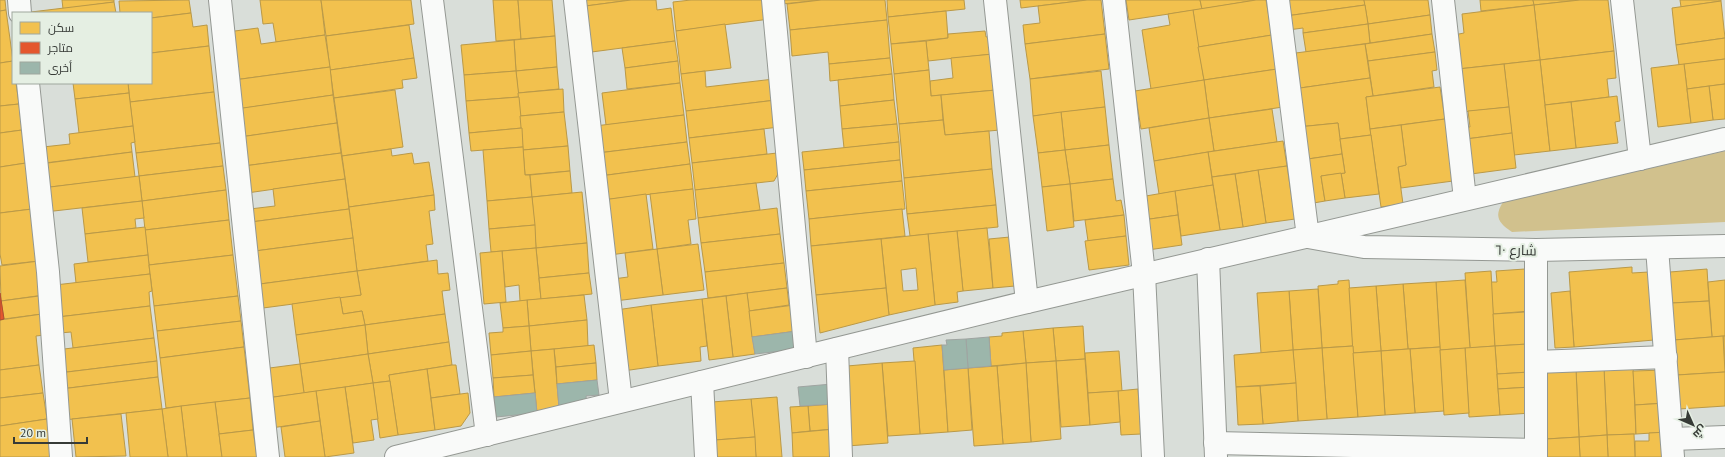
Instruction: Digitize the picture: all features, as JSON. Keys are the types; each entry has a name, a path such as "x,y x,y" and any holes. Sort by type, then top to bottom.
{"street":[{"path":"19,0 20,12"},
{"path":"220,0 268,457"},
{"path":"432,0 486,435"},
{"path":"575,0 622,401"},
{"path":"773,0 806,357"},
{"path":"995,0 1027,302"},
{"path":"1114,0 1144,274 1153,457"},
{"path":"1278,0 1308,237"},
{"path":"1444,0 1466,199"},
{"path":"1622,0 1640,159"},
{"path":"28,84 48,272 61,457"},
{"path":"396,457 421,454 486,435 622,401 1144,274 1725,139"},
{"name":"شارع ٦٠","path":"1308,237 1364,247 1536,250 1725,246"},
{"path":"1656,248 1673,448 1725,437"},
{"path":"1208,259 1215,450 1536,453 1536,250"},
{"path":"837,349 841,457"},
{"path":"1536,362 1666,357"},
{"path":"702,382 706,457"}],"shaded area":[{"path":"1725,151 1725,222 1512,232 1503,225 1499,219 1498,215 1503,202"}],"building: سكن":[{"path":"0,0 5,0 6,10 0,11"},
{"path":"62,0 114,0 114,2 63,9"},
{"path":"189,0 191,13 152,18 152,12 120,12 119,1"},
{"path":"260,0 321,0 325,35 276,42 273,23 263,24"},
{"path":"321,0 411,0 414,24 326,36"},
{"path":"493,0 518,0 521,39 496,41"},
{"path":"518,0 552,0 555,36 521,39"},
{"path":"578,0 631,0 578,7"},
{"path":"631,0 656,0 657,10 671,8 675,41 584,53 578,7"},
{"path":"691,0 768,0 770,19 676,31 673,2"},
{"path":"782,0 821,0 782,4"},
{"path":"821,0 885,0 887,20 790,30 787,4"},
{"path":"887,0 964,0 965,9 888,17"},
{"path":"1020,0 1087,0 1021,8"},
{"path":"1087,0 1101,0 1105,34 1025,44 1023,25 1040,23 1038,6"},
{"path":"1126,0 1200,0 1202,9 1129,20"},
{"path":"1200,0 1256,0 1202,9"},
{"path":"1256,0 1266,0 1272,35 1198,47 1193,10"},
{"path":"1284,0 1364,0 1365,5 1286,16"},
{"path":"1364,0 1428,0 1430,15 1368,24"},
{"path":"1480,0 1533,0 1534,5 1481,11"},
{"path":"1533,0 1580,0 1534,5"},
{"path":"1580,0 1608,0 1614,51 1540,60 1534,5"},
{"path":"1680,0 1721,0 1721,1 1681,7"},
{"path":"1721,1 1725,38 1676,45 1672,8"},
{"path":"114,2 116,12 31,12"},
{"path":"1365,5 1368,24 1303,33 1303,28 1288,30 1286,16"},
{"path":"1534,5 1540,60 1458,69 1454,35 1464,33 1462,14"},
{"path":"6,10 12,61 0,63 0,11"},
{"path":"1193,10 1204,80 1151,89 1142,30 1170,25 1168,14"},
{"path":"946,11 948,38 891,44 888,17"},
{"path":"191,13 193,27 207,25 209,46 152,53 152,18"},
{"path":"1430,15 1432,34 1370,43 1368,24"},
{"path":"887,20 890,58 829,64 828,52 792,56 790,30"},
{"path":"725,24 731,68 681,74 676,31"},
{"path":"1368,24 1370,43 1306,52 1303,33"},
{"path":"409,25 414,58 330,70 326,36"},
{"path":"258,28 261,44 325,35 330,67 234,80 227,32"},
{"path":"985,31 986,37 991,36 993,54 928,61 926,41 948,38 948,34"},
{"path":"1105,34 1109,69 1030,79 1025,44"},
{"path":"1432,34 1435,52 1368,61 1365,44"},
{"path":"1272,35 1277,69 1204,80 1198,47"},
{"path":"555,36 557,67 516,71 514,40"},
{"path":"1725,38 1725,59 1679,65 1676,45"},
{"path":"514,40 516,71 464,75 461,45"},
{"path":"675,41 678,61 625,68 622,48"},
{"path":"926,41 929,70 894,74 891,44"},
{"path":"1365,44 1370,78 1293,89 1288,54"},
{"path":"209,46 214,92 130,102 128,84 152,84 152,53"},
{"path":"1614,51 1616,78 1607,79 1609,97 1545,105 1540,60"},
{"path":"1435,52 1437,70 1432,71 1434,87 1373,96 1368,61"},
{"path":"993,54 996,90 931,96 930,81 953,78 951,58"},
{"path":"414,58 417,78 402,80 403,88 334,98 330,70"},
{"path":"890,58 892,74 830,81 829,64"},
{"path":"1725,59 1725,84 1687,89 1684,64"},
{"path":"1540,60 1550,151 1514,155 1504,64"},
{"path":"12,61 12,84 16,84 19,104 0,106 0,63"},
{"path":"678,61 680,83 627,89 625,68"},
{"path":"1504,64 1509,107 1463,112 1458,69"},
{"path":"1684,64 1691,123 1658,127 1651,68"},
{"path":"330,67 333,95 238,109 234,80"},
{"path":"557,67 559,89 518,93 516,71"},
{"path":"1277,69 1283,107 1209,118 1204,80"},
{"path":"929,70 931,96 941,95 943,120 899,124 894,74"},
{"path":"516,71 519,97 466,101 464,75"},
{"path":"705,71 706,87 774,79 776,100 686,111 681,74"},
{"path":"1101,71 1105,107 1033,116 1030,79"},
{"path":"892,74 894,100 840,106 838,80"},
{"path":"1370,78 1373,96 1366,97 1371,135 1340,139 1338,123 1298,127 1293,89"},
{"path":"1204,80 1209,118 1141,129 1135,91"},
{"path":"680,83 684,115 606,125 602,93"},
{"path":"73,84 128,84 129,93 75,99"},
{"path":"1725,84 1725,119 1713,120 1709,86"},
{"path":"1709,86 1713,120 1691,123 1687,89"},
{"path":"1440,87 1445,119 1370,129 1366,97"},
{"path":"563,89 564,112 520,116 518,93"},
{"path":"395,90 403,147 342,156 334,98"},
{"path":"996,90 1000,130 945,135 941,95"},
{"path":"214,92 220,143 136,153 130,102"},
{"path":"129,93 133,126 79,133 75,99"},
{"path":"333,95 337,123 240,137 236,109"},
{"path":"1617,96 1620,121 1615,122 1618,143 1576,148 1571,102"},
{"path":"519,97 522,128 469,133 466,101"},
{"path":"776,100 779,127 689,138 686,111"},
{"path":"894,100 897,124 842,129 840,106"},
{"path":"1571,102 1576,148 1550,151 1545,105"},
{"path":"19,104 22,130 0,133 0,106"},
{"path":"1105,107 1109,145 1065,150 1061,112"},
{"path":"1509,107 1512,133 1466,139 1465,127 1470,127 1468,111"},
{"path":"1272,109 1277,142 1214,151 1209,118"},
{"path":"564,112 568,146 523,150 520,116"},
{"path":"1061,112 1065,150 1038,153 1033,116"},
{"path":"684,115 687,142 598,153 595,126"},
{"path":"1209,118 1214,151 1154,161 1149,128"},
{"path":"1445,119 1453,181 1401,188 1398,167 1406,165 1401,125"},
{"path":"943,120 945,135 989,131 992,169 904,178 899,124"},
{"path":"337,123 341,153 244,166 240,137"},
{"path":"1338,123 1342,154 1301,160 1298,127"},
{"path":"897,124 899,142 844,148 842,129"},
{"path":"1401,125 1406,165 1398,167 1403,204 1381,207 1370,129"},
{"path":"133,126 135,142 131,143 132,152 45,163 43,147 70,144 69,134"},
{"path":"522,128 523,147 471,151 469,133"},
{"path":"764,129 767,154 692,163 689,138"},
{"path":"22,130 26,163 0,167 0,133"},
{"path":"1512,133 1516,168 1471,174 1466,139"},
{"path":"1371,135 1379,194 1345,198 1341,173 1345,173 1340,139"},
{"path":"1283,141 1287,166 1212,177 1208,152"},
{"path":"687,142 690,164 600,176 598,153"},
{"path":"899,142 900,160 804,170 802,152"},
{"path":"220,143 223,166 139,176 136,153"},
{"path":"1109,145 1113,179 1070,184 1065,150"},
{"path":"568,146 570,171 525,175 523,150"},
{"path":"523,147 525,175 530,175 532,197 487,201 483,150"},
{"path":"391,149 392,156 412,153 414,164 429,162 434,195 349,207 342,156"},
{"path":"1065,150 1070,184 1042,187 1038,153"},
{"path":"132,152 135,177 42,188 40,164"},
{"path":"1208,152 1213,185 1159,194 1154,161"},
{"path":"341,153 345,179 247,193 244,166"},
{"path":"777,153 779,172 774,181 695,190 692,163"},
{"path":"1342,154 1345,173 1321,176 1325,201 1308,204 1301,160"},
{"path":"900,160 902,181 806,191 804,170"},
{"path":"26,163 32,209 0,213 0,167"},
{"path":"690,164 693,189 603,200 600,176"},
{"path":"223,166 226,190 142,201 139,176"},
{"path":"1287,166 1295,219 1266,223 1258,170"},
{"path":"992,169 996,205 907,214 904,178"},
{"path":"1258,170 1266,223 1243,227 1235,174"},
{"path":"570,171 572,193 532,197 530,175"},
{"path":"1341,173 1345,198 1325,201 1321,176"},
{"path":"1235,174 1243,227 1220,230 1212,177"},
{"path":"139,176 142,201 45,212 42,188"},
{"path":"345,179 349,209 251,222 250,209 275,206 273,189"},
{"path":"1113,179 1116,201 1121,200 1124,215 1074,221 1070,184"},
{"path":"902,181 905,209 809,219 806,191"},
{"path":"756,183 760,210 698,218 695,190"},
{"path":"1070,184 1074,227 1047,231 1042,187"},
{"path":"1213,185 1220,230 1181,236 1175,191"},
{"path":"693,189 696,219 688,220 691,244 657,249 650,194"},
{"path":"226,190 229,220 145,230 142,201"},
{"path":"1175,191 1178,215 1143,220 1140,197"},
{"path":"582,192 587,243 536,248 532,197"},
{"path":"646,194 653,249 610,255 603,200"},
{"path":"434,195 435,210 429,211 433,244 426,245 428,261 357,271 349,207"},
{"path":"532,197 535,225 489,229 487,201"},
{"path":"142,201 144,218 135,219 136,228 85,234 82,208"},
{"path":"996,205 998,227 910,236 907,214"},
{"path":"777,208 780,234 701,243 698,218"},
{"path":"32,209 39,261 2,265 0,254 0,213"},
{"path":"349,209 353,238 255,251 251,222"},
{"path":"902,209 905,236 811,246 809,219"},
{"path":"1124,215 1126,236 1088,241 1085,220"},
{"path":"1178,215 1182,245 1148,250 1143,220"},
{"path":"229,220 233,255 149,265 145,230"},
{"path":"535,225 536,248 491,252 489,229"},
{"path":"145,227 148,255 88,262 85,234"},
{"path":"987,228 993,288 963,291 957,231"},
{"path":"957,231 963,291 957,292 958,302 935,305 928,234"},
{"path":"780,234 784,263 705,272 701,243"},
{"path":"928,234 935,305 889,315 881,239","holes":["916,268 918,290 903,291 901,270"]},
{"path":"1126,236 1129,265 1089,270 1085,241"},
{"path":"1010,237 1015,286 993,288 989,239"},
{"path":"353,238 357,271 260,284 255,251"},
{"path":"881,239 886,288 816,295 811,246"},
{"path":"587,243 589,273 539,278 536,248"},
{"path":"698,244 704,290 663,295 657,249"},
{"path":"536,248 541,299 520,301 519,285 505,287 502,251"},
{"path":"657,249 663,295 615,301 613,279 628,277 625,253"},
{"path":"502,251 506,302 484,304 480,253"},
{"path":"148,255 150,274 76,283 74,264"},
{"path":"233,255 238,296 154,306 149,265"},
{"path":"437,260 438,274 448,273 450,290 442,291 445,314 365,325 362,311 343,314 340,297 361,295 357,271"},
{"path":"39,261 44,295 1,301 0,266"},
{"path":"784,263 787,288 708,298 705,272"},
{"path":"1632,267 1632,273 1649,272 1654,340 1574,347 1569,272"},
{"path":"1525,269 1530,311 1493,314 1491,282 1497,282 1496,271"},
{"path":"1707,269 1709,301 1672,303 1670,272"},
{"path":"357,271 361,295 263,308 260,284"},
{"path":"1491,271 1495,346 1470,348 1465,273"},
{"path":"589,273 592,294 541,299 539,278"},
{"path":"150,274 152,291 149,292 150,306 58,317 55,285"},
{"path":"1349,280 1353,346 1322,348 1318,286 1338,284 1338,281"},
{"path":"1465,280 1470,348 1440,350 1436,282"},
{"path":"1725,280 1725,336 1712,337 1708,282"},
{"path":"1436,282 1440,347 1408,349 1403,284"},
{"path":"1403,284 1408,349 1381,351 1376,286"},
{"path":"1376,286 1381,351 1353,353 1349,288"},
{"path":"787,288 789,305 749,311 747,293"},
{"path":"886,288 889,315 820,333 816,295"},
{"path":"1318,289 1322,348 1293,350 1289,291"},
{"path":"1289,291 1293,350 1261,353 1257,293"},
{"path":"1570,291 1574,347 1555,348 1551,293"},
{"path":"747,293 755,354 733,357 726,296"},
{"path":"584,295 587,320 529,326 527,300"},
{"path":"39,296 42,314 4,319 1,301"},
{"path":"238,296 241,321 157,331 154,306"},
{"path":"726,296 733,357 709,360 702,299"},
{"path":"340,297 343,314 362,311 365,325 296,335 292,304"},
{"path":"702,299 707,346 700,347 701,361 658,366 651,305"},
{"path":"527,300 529,326 503,328 500,303"},
{"path":"1709,301 1712,337 1674,340 1672,303"},
{"path":"651,305 658,366 623,371 616,310"},
{"path":"794,305 797,331 752,337 749,311"},
{"path":"150,306 154,338 73,348 71,332 60,333 58,317"},
{"path":"1526,312 1528,344 1495,346 1493,314"},
{"path":"42,314 45,335 36,336 39,365 0,370 0,320"},
{"path":"445,314 449,342 368,354 365,325"},
{"path":"587,320 588,346 531,351 529,326"},
{"path":"241,321 244,347 160,358 157,331"},
{"path":"365,325 368,354 300,364 296,335"},
{"path":"529,326 531,351 491,355 489,333 503,332 503,328"},
{"path":"1083,326 1085,359 1056,361 1053,328"},
{"path":"1053,328 1056,361 1026,363 1023,331"},
{"path":"1023,331 1026,363 991,366 989,337 1002,336 1002,333"},
{"path":"1723,336 1725,336 1725,372"},
{"path":"1723,336 1725,372 1677,375 1674,340"},
{"path":"154,338 157,361 59,373 56,350"},
{"path":"449,342 452,365 389,375 390,381 373,383 368,354"},
{"path":"1528,344 1530,372 1497,374 1495,346"},
{"path":"594,345 596,363 556,367 554,349"},
{"path":"942,345 948,432 920,434 913,348"},
{"path":"1353,346 1358,417 1327,419 1322,348"},
{"path":"1495,346 1500,415 1469,417 1465,348"},
{"path":"244,347 250,398 166,408 160,358"},
{"path":"1440,347 1444,411 1415,413 1410,349"},
{"path":"1322,348 1327,419 1298,421 1293,350"},
{"path":"1465,348 1469,413 1444,415 1440,350"},
{"path":"554,349 559,407 537,413 531,351"},
{"path":"1410,349 1415,413 1385,415 1381,351"},
{"path":"1293,350 1296,383 1236,387 1234,355"},
{"path":"531,351 533,375 493,378 491,355"},
{"path":"1119,351 1122,391 1088,393 1085,353"},
{"path":"1381,351 1385,415 1358,417 1353,353"},
{"path":"368,354 373,383 304,393 300,364"},
{"path":"1085,359 1090,425 1061,427 1056,361"},
{"path":"157,361 158,377 61,389 59,373"},
{"path":"915,361 920,434 888,436 882,363"},
{"path":"1056,361 1061,439 1031,442 1026,363"},
{"path":"596,363 597,380 557,384 556,367"},
{"path":"882,363 888,443 847,446 847,366"},
{"path":"1026,363 1031,442 1003,444 997,366"},
{"path":"300,364 304,393 267,398 262,369"},
{"path":"39,365 43,393 0,398 0,370"},
{"path":"456,365 460,394 431,398 427,369"},
{"path":"997,366 1003,444 974,446 968,368"},
{"path":"1633,366 1636,434 1607,435 1604,368"},
{"path":"968,368 972,430 948,432 944,370"},
{"path":"1604,368 1607,435 1579,437 1576,369"},
{"path":"427,369 435,430 398,435 389,375"},
{"path":"1576,369 1579,437 1546,439 1543,371"},
{"path":"1665,370 1666,403 1635,405 1633,371"},
{"path":"1530,372 1531,387 1498,389 1497,374"},
{"path":"1725,372 1725,406 1679,409 1677,375"},
{"path":"533,375 535,393 494,397 493,378"},
{"path":"158,377 162,409 64,420 61,389"},
{"path":"390,381 398,435 380,438 373,383"},
{"path":"373,383 378,419 371,420 374,440 353,443 345,387"},
{"path":"1296,383 1298,421 1263,424 1260,386"},
{"path":"1260,386 1263,424 1238,425 1236,387"},
{"path":"345,387 354,453 325,457 316,391"},
{"path":"1531,387 1532,413 1500,415 1498,389"},
{"path":"1138,389 1141,434 1121,435 1118,391"},
{"path":"316,391 320,421 271,428 267,398"},
{"path":"1118,391 1120,422 1090,425 1088,393"},
{"path":"43,393 47,419 0,426 0,398"},
{"path":"468,393 470,413 461,426 435,430 431,398"},
{"path":"777,397 782,457 756,457 751,399"},
{"path":"250,398 253,430 219,434 215,402"},
{"path":"751,399 755,437 715,440 712,402"},
{"path":"215,402 222,457 187,457 181,406"},
{"path":"1666,403 1668,432 1636,434 1635,405"},
{"path":"833,404 835,429 810,431 808,406"},
{"path":"181,406 187,457 168,457 162,409"},
{"path":"808,406 810,431 792,433 790,407"},
{"path":"162,409 168,457 130,457 126,413"},
{"path":"121,414 126,456 76,457 72,419"},
{"path":"47,419 51,457 0,457 0,426"},
{"path":"320,421 325,457 285,457 281,427"},
{"path":"835,429 837,457 793,457 792,433"},
{"path":"253,430 257,457 222,457 219,434"},
{"path":"1668,432 1669,457 1635,457 1635,441 1649,441 1649,433"},
{"path":"1634,434 1635,457 1608,457 1607,435"},
{"path":"1607,435 1608,457 1580,457 1579,437"},
{"path":"755,437 756,457 716,457 715,440"},
{"path":"1579,437 1580,457 1547,457 1546,439"}],"building: متاجر":[{"path":"0,293 4,319 0,320"}],"building: أخرى":[{"path":"797,331 799,349 755,354 752,337"},
{"path":"989,337 991,366 968,368 966,339"},
{"path":"966,339 968,368 944,370 942,345 947,345 946,340"},
{"path":"597,380 599,395 586,396 587,405 559,407 557,384"},
{"path":"832,384 833,404 800,406 798,387"},
{"path":"535,393 537,413 496,417 494,397"}]}
